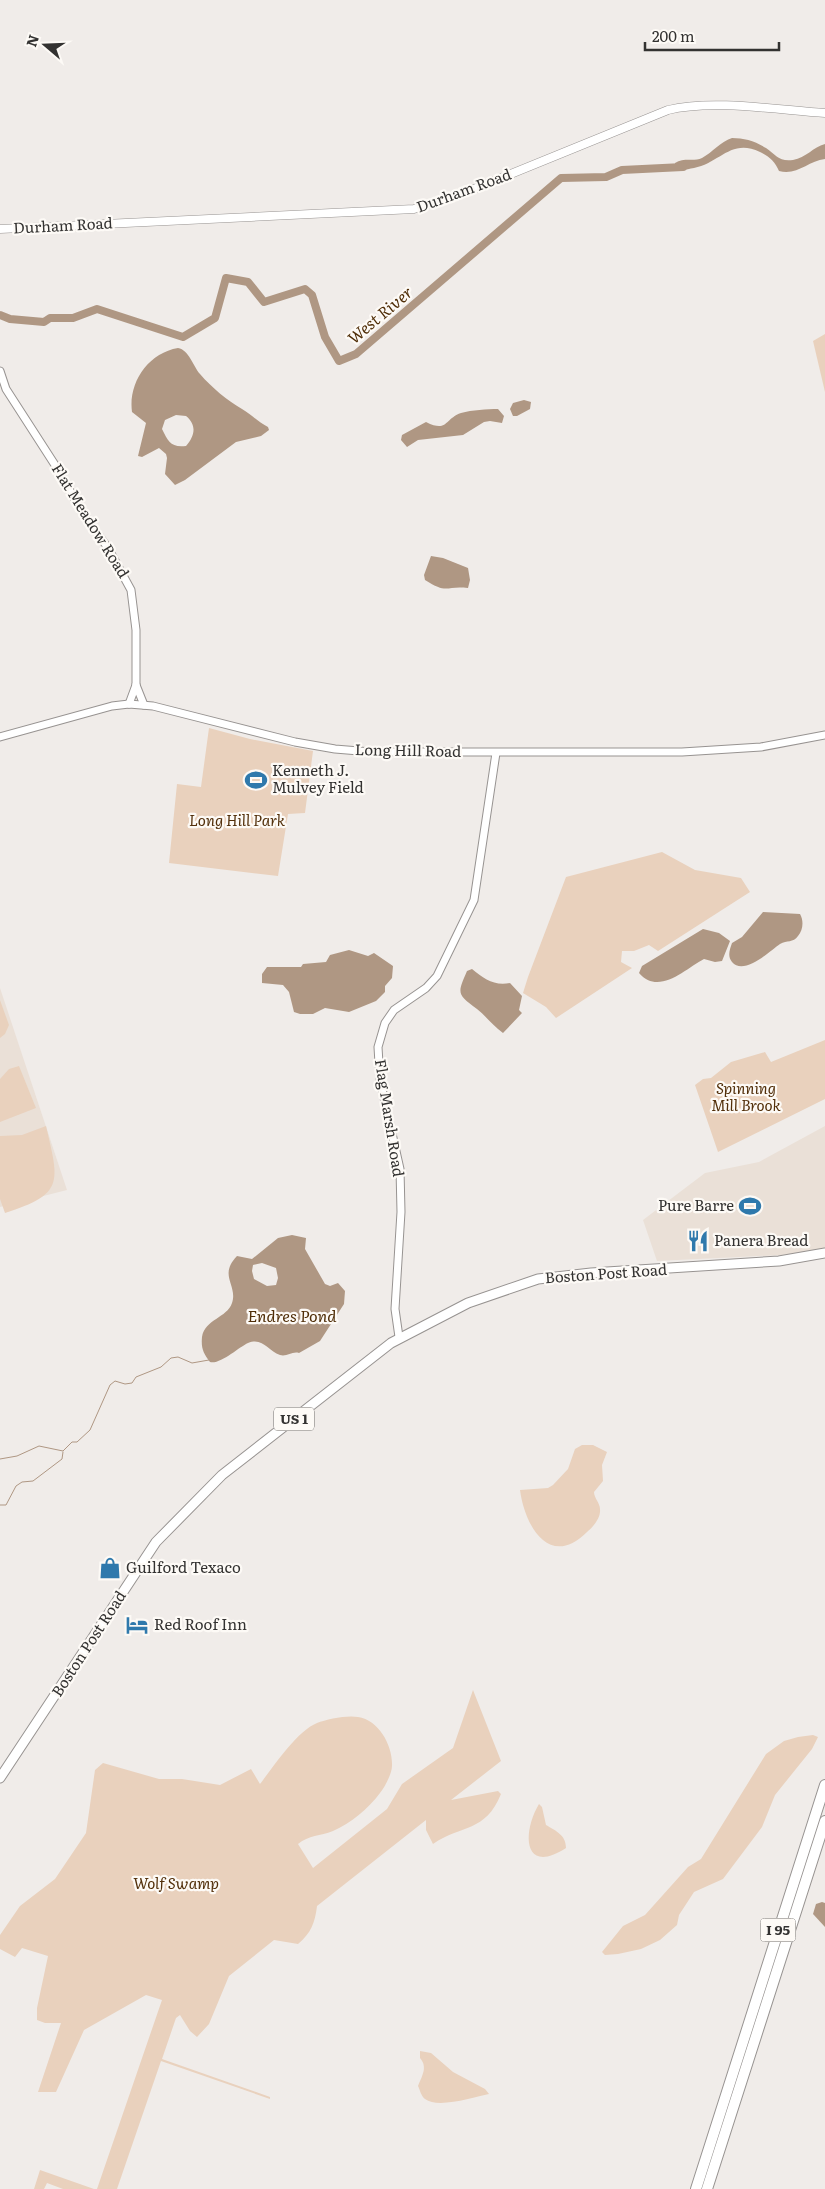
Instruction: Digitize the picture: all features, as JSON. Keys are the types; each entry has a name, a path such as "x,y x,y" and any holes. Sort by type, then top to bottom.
{"highway":[{"name":"I 95","path":"696,2189 825,1785"},
{"name":"I 95","path":"707,2189 825,1820"}],"main road":[{"name":"Durham Road","path":"0,229 414,210 459,195 667,110 686,105 825,113"},
{"name":"Boston Post Road","path":"0,1778 161,1536 222,1475 335,1384 399,1338 468,1303 538,1279 591,1273 780,1261 825,1253"}],"street":[{"name":"Flat Meadow Road","path":"0,371 6,389 55,465 83,513 108,548 131,590 136,630 136,685 129,704"},
{"name":"Flat Meadow Road","path":"136,685 144,705"},
{"name":"Long Hill Road","path":"0,736 112,706 129,704 144,705 268,736 335,749 371,752 668,752 727,750 768,746 825,735"},
{"name":"Flag Marsh Road","path":"399,1338 395,1309 400,1228 400,1170 380,1080 378,1047 385,1023 394,1010 426,988 437,976 474,900 496,752"}],"shaded area":[{"path":"0,988 67,1190 0,1207"},
{"path":"825,1126 825,1249 782,1255 657,1261 643,1220 705,1173 759,1162"}],"green space":[{"path":"825,334 825,392 813,341"},
{"name":"Long Hill Park","path":"209,728 250,739 313,751 305,813 288,814 278,876 169,863 177,784 201,787"},
{"path":"662,852 695,870 741,878 750,892 658,951 649,945 634,951 622,951 621,962 632,968 556,1018 546,1007 523,993 566,877"},
{"path":"0,1000 9,1025 5,1034 0,1038"},
{"name":"Spinning Mill Brook","path":"825,1040 825,1099 718,1152 695,1085 703,1079 711,1078 731,1062 765,1052 771,1062"},
{"path":"19,1066 36,1108 0,1122 0,1079 9,1069"},
{"path":"46,1126 54,1161 55,1173 53,1183 48,1192 39,1199 5,1213 0,1199 0,1136 22,1135"},
{"path":"582,1445 593,1445 607,1452 602,1465 603,1481 594,1492 600,1507 599,1516 592,1528 574,1542 562,1546 551,1545 542,1539 527,1517 520,1490 548,1488 553,1485 568,1469 575,1449"},
{"name":"Wolf Swamp","path":"473,1690 501,1761 451,1800 498,1791 501,1794 495,1807 480,1822 433,1844 426,1830 426,1820 317,1906 312,1927 298,1944 274,1940 229,1976 209,2024 197,2037 190,2031 180,2015 176,2018 162,2059 270,2097 270,2099 161,2061 117,2189 97,2189 162,2000 146,1995 84,2030 56,2092 38,2092 61,2023 45,2023 37,2020 37,2008 48,1956 22,1948 15,1957 0,1949 0,1935 20,1906 55,1879 86,1833 95,1770 103,1763 159,1779 182,1779 220,1785 251,1769 260,1784 286,1750 309,1727 337,1718 358,1717 366,1719 378,1729 387,1742 392,1758 390,1776 375,1799 353,1820 340,1828 310,1837 298,1844 313,1868 387,1809 402,1784 453,1748"},
{"path":"813,1735 818,1737 812,1749 775,1795 762,1827 723,1879 694,1892 679,1915 677,1925 660,1940 641,1949 605,1955 602,1952 623,1926 645,1915 688,1867 701,1859 766,1754 784,1741"},
{"path":"539,1804 542,1807 546,1825 557,1831 566,1844 566,1848 552,1855 541,1857 534,1854 530,1847 529,1838 530,1827"},
{"path":"420,2051 431,2053 453,2072 485,2089 489,2094 447,2103 431,2102 425,2099 418,2086 424,2068 420,2058"},
{"path":"40,2170 94,2189 63,2189 47,2183 44,2189 34,2189"}],"water":[{"path":"732,138 754,142 784,160 802,157 825,144 825,159 791,172 785,172 779,171 772,160 764,154 750,148 741,148 694,168 680,170 675,168 675,163 678,161 702,158"},
{"path":"178,348 182,349 200,374 225,398 268,427 269,430 261,436 236,442 185,480 175,485 165,474 167,458 166,454 159,448 142,457 138,456 146,423 132,412 133,390 142,371 149,363 167,351","holes":["176,415 186,416 192,423 193,434 186,446 173,445 162,429 165,420"]},
{"path":"524,400 531,402 530,409 517,416 513,416 510,409 513,403"},
{"path":"498,409 504,416 502,423 484,422 463,435 418,440 407,447 401,440 402,435 426,422 442,426 461,413"},
{"path":"431,556 443,558 468,568 470,580 468,588 443,588 425,580 424,575"},
{"path":"763,912 800,914 802,922 801,931 794,940 780,944 757,961 737,966 730,957 729,952 732,943 742,937"},
{"path":"703,929 719,933 730,941 722,961 715,962 704,959 680,974 663,981 655,982 639,973 642,966"},
{"path":"349,950 368,956 374,953 393,966 392,978 385,986 385,992 376,1001 349,1012 325,1008 313,1014 294,1012 289,992 283,985 262,983 262,974 267,967 301,967 303,964 326,962 330,955"},
{"path":"472,969 489,981 504,984 510,983 522,996 519,1010 522,1013 503,1033 462,996 460,989 467,971"},
{"name":"Endres Pond","path":"292,1235 306,1238 305,1249 325,1284 330,1286 338,1283 345,1291 344,1304 320,1341 299,1353 280,1355 262,1343 253,1342 244,1345 219,1361 210,1362 203,1350 202,1337 207,1326 226,1312 232,1303 233,1291 229,1269 232,1263 237,1256 252,1259 278,1238","holes":["262,1263 276,1268 278,1278 276,1285 267,1286 254,1279 253,1265"]},
{"path":"825,1903 825,1927 813,1914 816,1904"}],"waterway":[{"name":"West River","path":"0,315 10,319 44,322 50,318 73,318 97,309 183,337 215,318 226,278 248,282 264,302 305,289 312,295 325,337 339,361 356,354 561,178 606,177 622,170 683,167"},
{"path":"0,1459 17,1456 39,1446 63,1451 72,1442 77,1442 90,1430 110,1385 115,1381 125,1384 132,1383 136,1377 161,1367 171,1358 178,1357 192,1363 209,1360"},
{"path":"0,1505 6,1505 16,1486 22,1482 33,1481 62,1459 63,1452"}],"place":[{"name":"Kenneth J. Mulvey Field","path":"256,780"},
{"name":"Pure Barre","path":"750,1206"},
{"name":"Panera Bread","path":"698,1241"},
{"name":"Guilford Texaco","path":"110,1568"},
{"name":"Red Roof Inn","path":"137,1625"}]}
